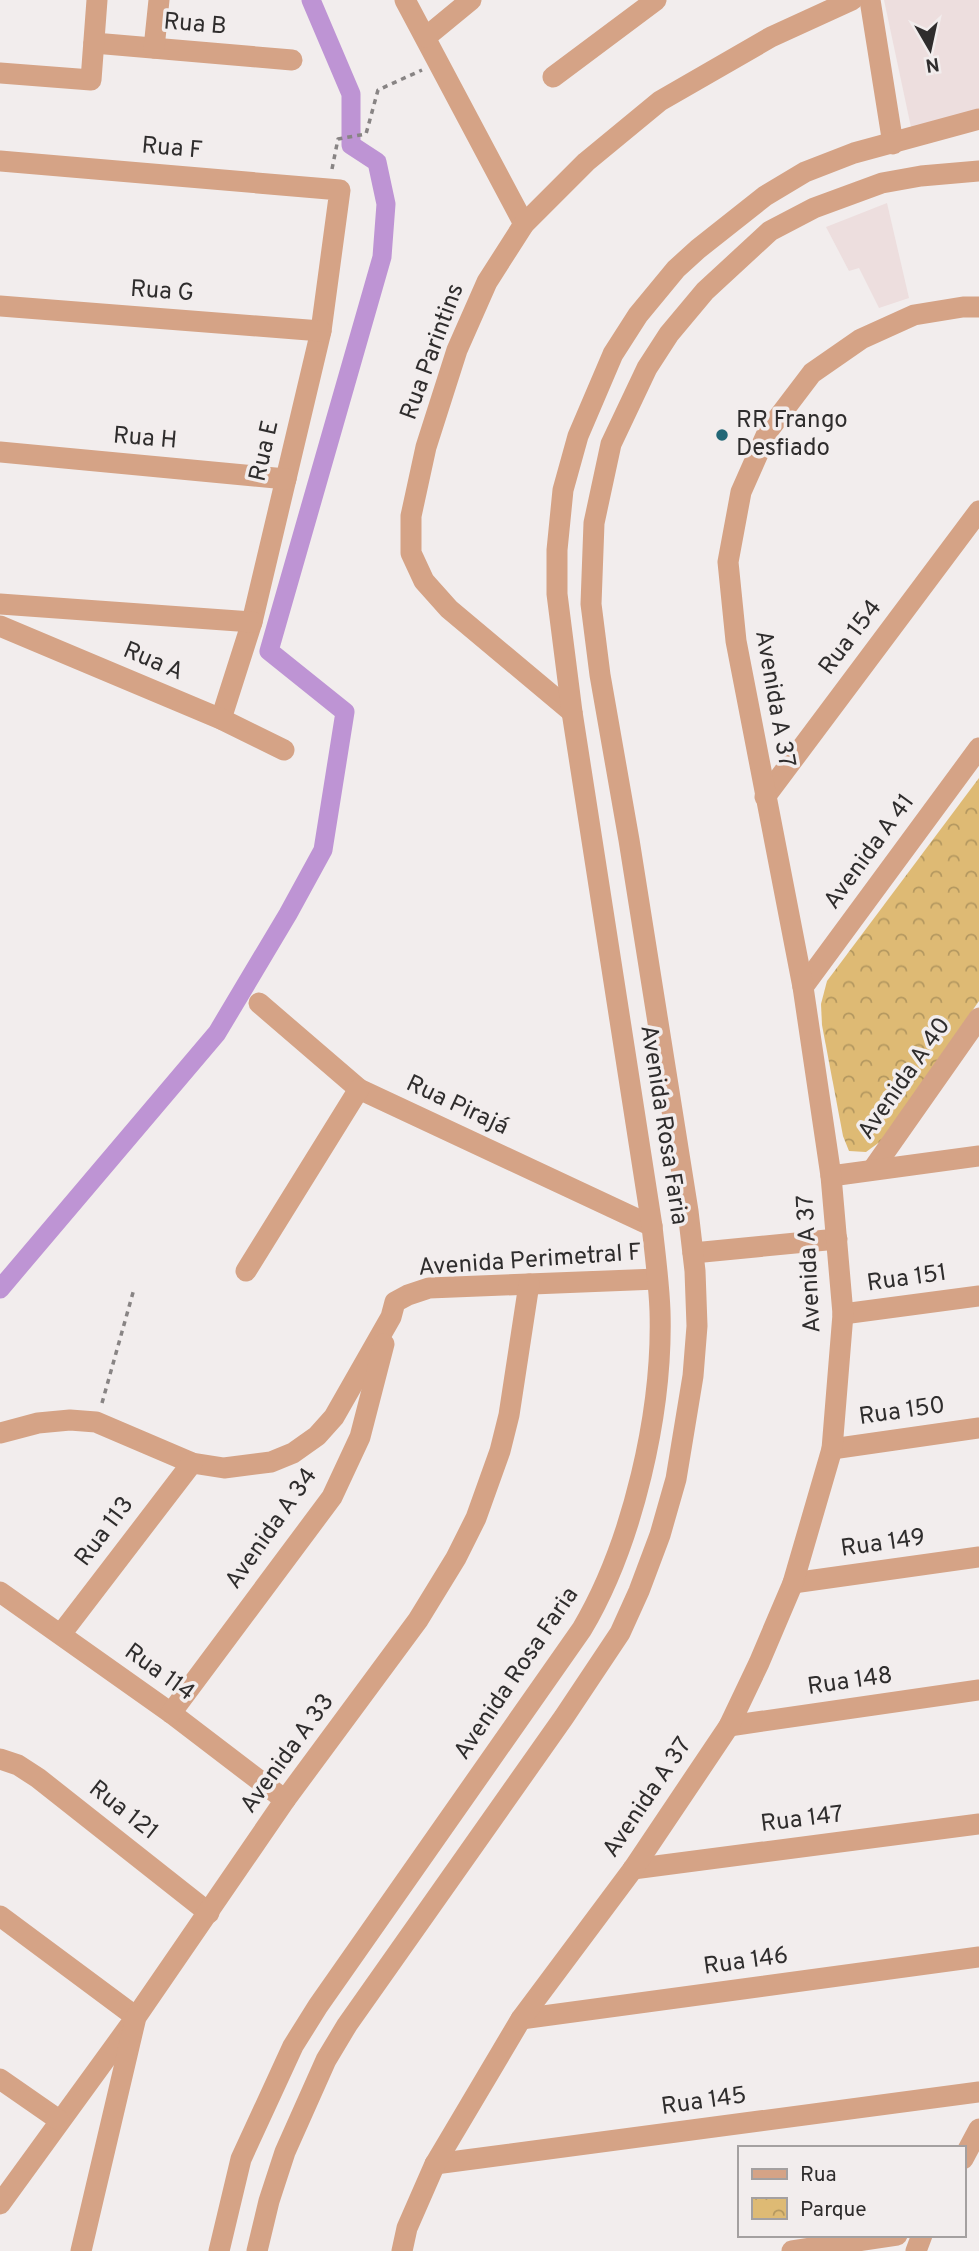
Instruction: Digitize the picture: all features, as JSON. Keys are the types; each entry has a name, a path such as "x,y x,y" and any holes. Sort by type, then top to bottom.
{"street":[{"path":"0,73 91,80 97,0"},
{"path":"154,48 159,0"},
{"path":"405,0 524,224"},
{"path":"426,37 471,0"},
{"path":"553,77 656,0"},
{"name":"Rua Parintins","path":"572,712 449,609 424,581 411,554 411,516 421,470 457,350 487,282 524,224 586,162 660,101 771,37 852,0"},
{"path":"870,0 892,144"},
{"name":"Rua B","path":"94,44 292,60"},
{"name":"Avenida Rosa Faria","path":"219,2251 241,2160 293,2046 596,1606 612,1570 639,1485 659,1359 660,1312 651,1220 572,712 557,594 557,550 563,490 578,436 613,354 638,315 676,269 765,196 805,172 854,153 979,120"},
{"name":"Rua F","path":"0,161 334,189"},
{"name":"Avenida Rosa Faria","path":"257,2251 285,2152 312,2087 346,2025 564,1717 620,1633 660,1535 676,1479 688,1418 697,1326 688,1211 600,675 591,604 594,523 608,454 636,390 669,334 705,291 770,231 814,208 882,183 921,176 979,171"},
{"name":"Rua E","path":"221,719 252,622 321,331 334,189"},
{"name":"Rua G","path":"0,306 321,331"},
{"name":"Avenida A 37","path":"402,2251 407,2228 435,2164 521,2019 633,1869 729,1726 793,1583 832,1449 842,1314 831,1176 803,987 736,641 728,562 741,492 768,431 812,373 862,339 914,315 979,307"},
{"name":"Rua H","path":"0,452 286,479"},
{"name":"Rua 154","path":"765,797 979,511"},
{"name":"Rua A","path":"0,604 252,622"},
{"name":"Rua A","path":"0,626 221,719 284,750"},
{"name":"Avenida A 41","path":"803,987 979,748"},
{"path":"594,847 629,840"},
{"name":"Rua Pirajá","path":"259,1003 359,1089 651,1220"},
{"name":"Avenida A 40","path":"873,1169 978,1020"},
{"path":"246,1271 359,1089"},
{"path":"831,1176 979,1156"},
{"path":"651,1220 688,1211"},
{"path":"693,1253 837,1239"},
{"name":"Avenida Perimetral F","path":"0,1433 38,1423 70,1420 96,1422 192,1463 223,1468 271,1462 293,1453 317,1436 334,1417 391,1317 396,1302 408,1295 429,1288 657,1279"},
{"name":"Avenida A 33","path":"81,2251 136,2017 285,1800 418,1620 456,1558 476,1518 503,1439 529,1284"},
{"name":"Rua 151","path":"842,1314 979,1296"},
{"name":"Avenida A 34","path":"171,1713 332,1497 360,1437 391,1317"},
{"name":"Rua 150","path":"832,1449 979,1428"},
{"name":"Rua 113","path":"61,1634 192,1463"},
{"name":"Rua 149","path":"793,1583 979,1558"},
{"name":"Rua 114","path":"1,1596 61,1634 171,1713 285,1800"},
{"name":"Rua 148","path":"729,1726 979,1690"},
{"name":"Rua 121","path":"0,1759 18,1765 38,1778 209,1913"},
{"name":"Rua 147","path":"633,1869 979,1824"},
{"path":"0,1916 136,2017 0,2204"},
{"name":"Rua 146","path":"521,2019 979,1956"},
{"path":"0,2079 60,2120"},
{"name":"Rua 145","path":"435,2164 979,2092"},
{"path":"965,2155 979,2129"},
{"path":"793,2251 884,2237"}],"path":[{"path":"334,189 338,139 366,134 379,90 440,62"},
{"path":"96,1422 134,1289"}],"shaded area":[{"path":"884,0 979,0 979,114 912,132"},
{"path":"887,203 909,298 879,308 859,268 849,271 826,227"}],"green space":[{"path":"979,778 979,1001 881,1141 866,1152 849,1151 843,1136 822,1025 821,1004 827,981"}],"waterway":[{"path":"0,1289 217,1033 323,850 345,712 269,651 382,257 386,204 377,162 351,145 351,94 311,0"}],"place":[{"name":"RR Frango Desfiado","path":"722,435"}]}
